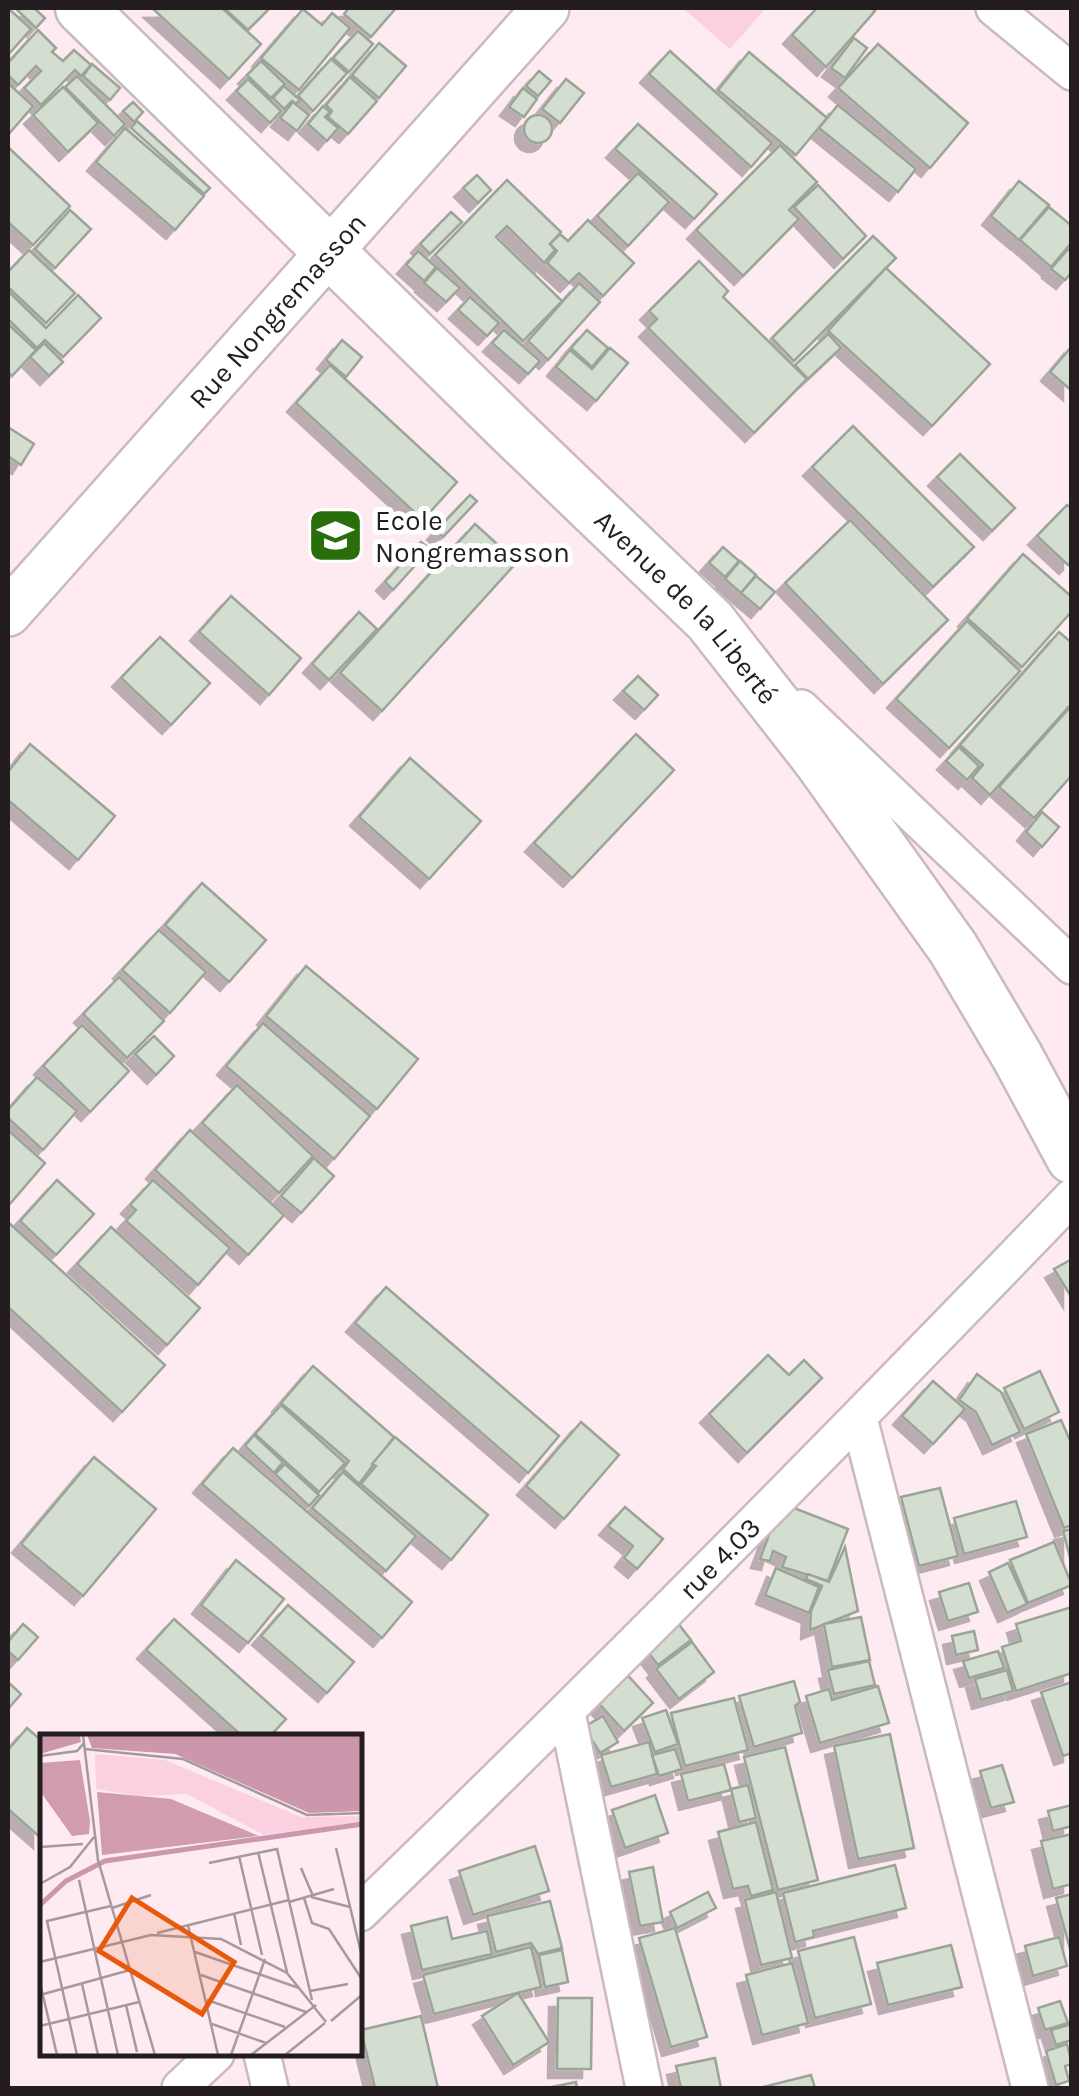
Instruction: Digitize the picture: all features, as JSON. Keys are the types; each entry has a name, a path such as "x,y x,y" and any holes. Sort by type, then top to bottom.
{"main road":[{"name":"Avenue de la Liberté","path":"81,8 710,621 818,758 952,948 1072,1158"}],"street":[{"name":"Rue Nongremasson","path":"8,613 546,8"},
{"path":"994,8 1072,72"},
{"path":"710,621 1072,966"},
{"name":"rue 4.03","path":"362,1912 567,1713 1072,1197"},
{"path":"859,1418 1030,2088"},
{"path":"567,1713 644,2088"},
{"path":"180,2088 214,2056"},
{"path":"262,2056 270,2088"}],"shaded area":[{"path":"683,8 766,8 730,49"}],"building":[{"path":"8,8 31,29 8,55"},
{"path":"15,8 34,8 45,18 36,28"},
{"path":"222,8 261,44 229,79 153,9"},
{"path":"224,8 270,8 248,30"},
{"path":"349,8 396,8 371,37 344,14"},
{"path":"817,8 875,11 826,67 792,35"},
{"path":"303,9 322,25 332,13 350,28 299,90 261,58"},
{"path":"38,30 63,61 74,50 91,65 81,76 75,70 41,105 24,88 41,71 36,66 18,85 8,75 8,63"},
{"path":"358,31 373,44 349,72 333,58"},
{"path":"854,38 867,48 845,78 831,68"},
{"path":"379,43 406,66 379,98 352,75"},
{"path":"878,44 968,123 930,168 838,88"},
{"path":"670,51 772,143 751,167 649,74"},
{"path":"749,52 827,118 796,155 718,90"},
{"path":"331,59 347,73 313,111 298,96"},
{"path":"261,61 285,84 271,98 247,75"},
{"path":"92,64 120,88 110,100 83,76"},
{"path":"539,71 551,81 538,96 526,86"},
{"path":"77,76 125,124 114,136 65,87"},
{"path":"350,77 377,101 348,134 328,117 332,111 326,105"},
{"path":"248,79 281,111 270,123 236,91"},
{"path":"566,79 584,93 560,123 542,109"},
{"path":"8,83 33,106 8,135"},
{"path":"284,86 300,100 296,104 292,101 284,109 273,98"},
{"path":"63,87 98,123 68,152 33,115"},
{"path":"523,88 537,99 524,117 509,107"},
{"path":"133,102 143,112 134,122 123,111"},
{"path":"293,102 309,115 297,131 280,118"},
{"path":"838,105 916,169 898,192 819,128"},
{"path":"323,106 330,112 325,117 338,128 327,141 308,124"},
{"path":"538,115 548,119 552,129 548,139 538,143 528,139 524,129 528,119"},
{"path":"137,121 210,188 204,194 131,128"},
{"path":"638,124 717,194 694,219 615,149"},
{"path":"125,128 204,196 175,230 96,162"},
{"path":"780,145 817,182 789,210 799,219 743,276 696,230"},
{"path":"8,147 70,206 33,245 8,222"},
{"path":"638,173 669,202 628,246 597,216"},
{"path":"477,175 491,190 478,203 463,188"},
{"path":"507,180 561,232 550,244 555,250 544,263 507,226 496,237 562,301 523,341 435,255"},
{"path":"1019,181 1049,205 1019,240 991,216"},
{"path":"818,185 866,236 843,259 794,207"},
{"path":"1049,207 1072,226 1072,242 1051,267 1020,240"},
{"path":"70,210 91,229 55,268 35,249"},
{"path":"451,212 462,222 430,254 420,244"},
{"path":"588,220 634,263 603,296 579,273 569,283 547,263 557,251 550,244 560,234 568,241"},
{"path":"873,236 896,258 794,361 772,338"},
{"path":"1068,249 1072,253 1072,272 1065,280 1051,269"},
{"path":"29,250 75,293 46,323 8,287 8,272"},
{"path":"418,251 436,267 424,281 406,265"},
{"path":"699,261 728,291 723,297 807,379 754,433 648,328 657,319 649,311"},
{"path":"437,268 460,288 446,302 424,283"},
{"path":"886,268 990,364 932,426 828,331"},
{"path":"579,283 600,302 548,360 528,341"},
{"path":"8,291 46,328 78,295 101,318 63,357 45,340 37,348 8,319"},
{"path":"470,297 499,323 487,336 458,310"},
{"path":"8,324 36,350 12,376 8,372"},
{"path":"504,330 540,361 528,374 492,343"},
{"path":"587,330 608,348 592,367 571,348"},
{"path":"828,334 841,348 808,379 795,365"},
{"path":"342,340 362,357 346,377 326,360"},
{"path":"44,343 63,362 49,376 30,357"},
{"path":"1072,346 1072,391 1050,372"},
{"path":"610,348 628,363 596,401 556,367 570,350 592,369"},
{"path":"330,365 457,482 423,520 296,403"},
{"path":"853,426 974,547 933,587 812,467"},
{"path":"8,427 34,444 21,465 8,456"},
{"path":"960,454 1015,508 992,531 937,477"},
{"path":"470,495 477,501 443,537 436,531"},
{"path":"1067,505 1072,509 1072,561 1068,565 1037,536"},
{"path":"850,520 948,620 883,684 785,583"},
{"path":"475,524 517,562 382,711 340,673"},
{"path":"421,542 430,549 393,590 385,582"},
{"path":"723,547 739,561 725,577 709,563"},
{"path":"1023,554 1072,597 1072,611 1022,667 967,618"},
{"path":"740,561 756,575 741,593 725,579"},
{"path":"756,576 775,592 760,609 741,593"},
{"path":"231,596 301,658 269,695 199,632"},
{"path":"359,612 377,629 329,680 312,664"},
{"path":"967,621 1020,671 949,748 896,699"},
{"path":"1059,632 1072,643 1072,703 990,795 972,778 983,765 960,745"},
{"path":"160,637 210,683 171,725 121,678"},
{"path":"638,676 658,695 644,710 623,691"},
{"path":"1072,705 1072,775 1034,818 999,787"},
{"path":"636,734 674,770 572,878 534,843"},
{"path":"30,744 115,816 78,860 8,800 8,772"},
{"path":"959,747 979,766 967,780 946,761"},
{"path":"410,758 481,821 429,879 359,817"},
{"path":"1042,812 1059,827 1042,847 1026,832"},
{"path":"202,883 266,940 229,982 165,925"},
{"path":"159,930 206,972 170,1013 122,970"},
{"path":"306,966 418,1059 377,1109 266,1016"},
{"path":"119,977 164,1021 127,1058 83,1014"},
{"path":"263,1023 370,1116 334,1159 226,1066"},
{"path":"82,1025 129,1071 90,1112 43,1066"},
{"path":"154,1036 174,1056 156,1075 135,1054"},
{"path":"37,1077 77,1111 43,1150 8,1118 8,1110"},
{"path":"237,1085 313,1156 279,1193 202,1123"},
{"path":"8,1130 45,1163 9,1205 8,1204"},
{"path":"190,1130 284,1215 248,1255 155,1170"},
{"path":"314,1158 334,1176 301,1213 281,1196"},
{"path":"57,1180 94,1214 56,1255 20,1221"},
{"path":"153,1180 230,1248 198,1285 126,1221 136,1210 130,1205"},
{"path":"8,1222 165,1365 122,1412 8,1307"},
{"path":"111,1227 200,1308 167,1345 77,1264"},
{"path":"1072,1259 1072,1298 1054,1269"},
{"path":"386,1287 559,1436 528,1473 355,1323"},
{"path":"768,1355 789,1375 804,1360 822,1378 747,1453 709,1414"},
{"path":"313,1366 394,1437 359,1484 343,1469 349,1461 281,1403"},
{"path":"1040,1371 1059,1412 1024,1429 1004,1388"},
{"path":"977,1374 1001,1392 1020,1432 992,1445 976,1412 959,1400"},
{"path":"933,1381 965,1409 933,1444 902,1416"},
{"path":"281,1405 345,1463 319,1492 255,1434"},
{"path":"1061,1420 1072,1445 1072,1525 1064,1528 1026,1434"},
{"path":"581,1422 619,1455 564,1519 526,1486"},
{"path":"254,1435 283,1462 274,1473 245,1446"},
{"path":"395,1437 488,1515 451,1560 361,1484"},
{"path":"233,1448 412,1602 382,1638 202,1484"},
{"path":"94,1457 156,1509 83,1596 21,1544"},
{"path":"285,1464 319,1495 309,1506 275,1474"},
{"path":"343,1472 416,1536 386,1571 312,1508"},
{"path":"940,1488 958,1556 919,1566 901,1497"},
{"path":"1016,1501 1027,1537 964,1554 954,1518"},
{"path":"781,1503 848,1529 828,1581 782,1567 786,1557 773,1551 770,1561 760,1559"},
{"path":"625,1507 663,1539 637,1569 624,1558 633,1546 608,1526"},
{"path":"1072,1529 1072,1565 1063,1531"},
{"path":"1054,1542 1072,1585 1028,1603 1010,1560"},
{"path":"845,1547 858,1611 810,1630 811,1611 822,1586 806,1579 808,1574 829,1582"},
{"path":"236,1560 284,1599 248,1643 201,1605"},
{"path":"1008,1563 1027,1604 1007,1613 989,1572"},
{"path":"776,1568 819,1587 809,1613 765,1595"},
{"path":"969,1583 978,1612 948,1621 939,1592"},
{"path":"288,1605 354,1662 327,1693 261,1636"},
{"path":"1072,1607 1072,1673 1016,1691 1002,1647 1021,1641 1016,1624"},
{"path":"861,1617 870,1660 832,1667 824,1624"},
{"path":"174,1619 286,1719 272,1734 240,1734 146,1650"},
{"path":"677,1622 691,1640 658,1665 644,1647"},
{"path":"23,1624 38,1637 18,1660 8,1651 8,1642"},
{"path":"974,1631 978,1650 956,1655 952,1636"},
{"path":"692,1642 714,1672 679,1699 656,1669"},
{"path":"998,1651 1004,1668 969,1678 963,1661"},
{"path":"869,1661 875,1685 834,1694 828,1670"},
{"path":"621,1668 653,1703 624,1731 592,1696"},
{"path":"1007,1670 1013,1691 981,1700 975,1679"},
{"path":"794,1681 802,1733 754,1747 739,1696"},
{"path":"8,1682 21,1694 8,1709"},
{"path":"1072,1682 1072,1753 1063,1756 1041,1692"},
{"path":"878,1686 889,1723 820,1743 806,1696 829,1689 832,1700"},
{"path":"734,1698 748,1750 685,1766 671,1713"},
{"path":"666,1710 678,1744 655,1752 642,1718"},
{"path":"603,1716 618,1742 600,1753 584,1727"},
{"path":"27,1728 40,1739 40,1837 8,1809 8,1750"},
{"path":"890,1734 914,1848 858,1859 834,1746"},
{"path":"649,1742 657,1774 611,1787 601,1755"},
{"path":"785,1747 818,1880 778,1890 744,1757"},
{"path":"675,1749 682,1769 659,1776 652,1755"},
{"path":"724,1764 731,1790 688,1801 681,1774"},
{"path":"1002,1765 1014,1802 991,1808 980,1771"},
{"path":"748,1785 756,1818 739,1822 731,1789"},
{"path":"655,1795 668,1833 625,1848 612,1810"},
{"path":"1072,1805 1072,1826 1053,1831 1048,1811"},
{"path":"756,1822 773,1890 751,1896 748,1886 733,1889 718,1832"},
{"path":"1072,1834 1072,1884 1053,1889 1041,1841"},
{"path":"535,1846 549,1891 473,1915 459,1871"},
{"path":"895,1865 906,1908 813,1931 814,1937 795,1942 783,1893"},
{"path":"653,1867 663,1922 640,1926 629,1872"},
{"path":"708,1892 716,1908 677,1928 670,1912"},
{"path":"776,1892 792,1958 761,1965 745,1900"},
{"path":"1072,1894 1072,1956 1056,1898"},
{"path":"550,1901 562,1948 538,1954 531,1943 496,1952 487,1916"},
{"path":"447,1917 452,1939 487,1931 492,1954 422,1970 411,1926"},
{"path":"675,1928 707,2037 671,2047 639,1938"},
{"path":"854,1937 871,2004 815,2018 798,1951"},
{"path":"1059,1937 1067,1966 1033,1976 1025,1946"},
{"path":"951,1945 962,1987 888,2005 877,1963"},
{"path":"531,1947 541,1987 434,2014 423,1975"},
{"path":"562,1950 568,1982 545,1987 539,1955"},
{"path":"792,1963 808,2023 762,2035 746,1975"},
{"path":"518,1993 549,2042 513,2065 482,2016"},
{"path":"558,1998 592,1998 591,2069 557,2069"},
{"path":"1060,2001 1068,2023 1045,2030 1038,2008"},
{"path":"421,2016 438,2088 375,2088 362,2030"},
{"path":"1072,2024 1072,2043 1071,2040 1056,2045 1051,2030"},
{"path":"1067,2044 1072,2064 1065,2066 1069,2081 1056,2085 1046,2051"},
{"path":"715,2058 721,2088 681,2088 676,2066"},
{"path":"811,2075 815,2088 759,2088"},
{"path":"576,2082 577,2088 547,2088"}],"place":[{"name":"Ecole Nongremasson","path":"336,536"}]}
